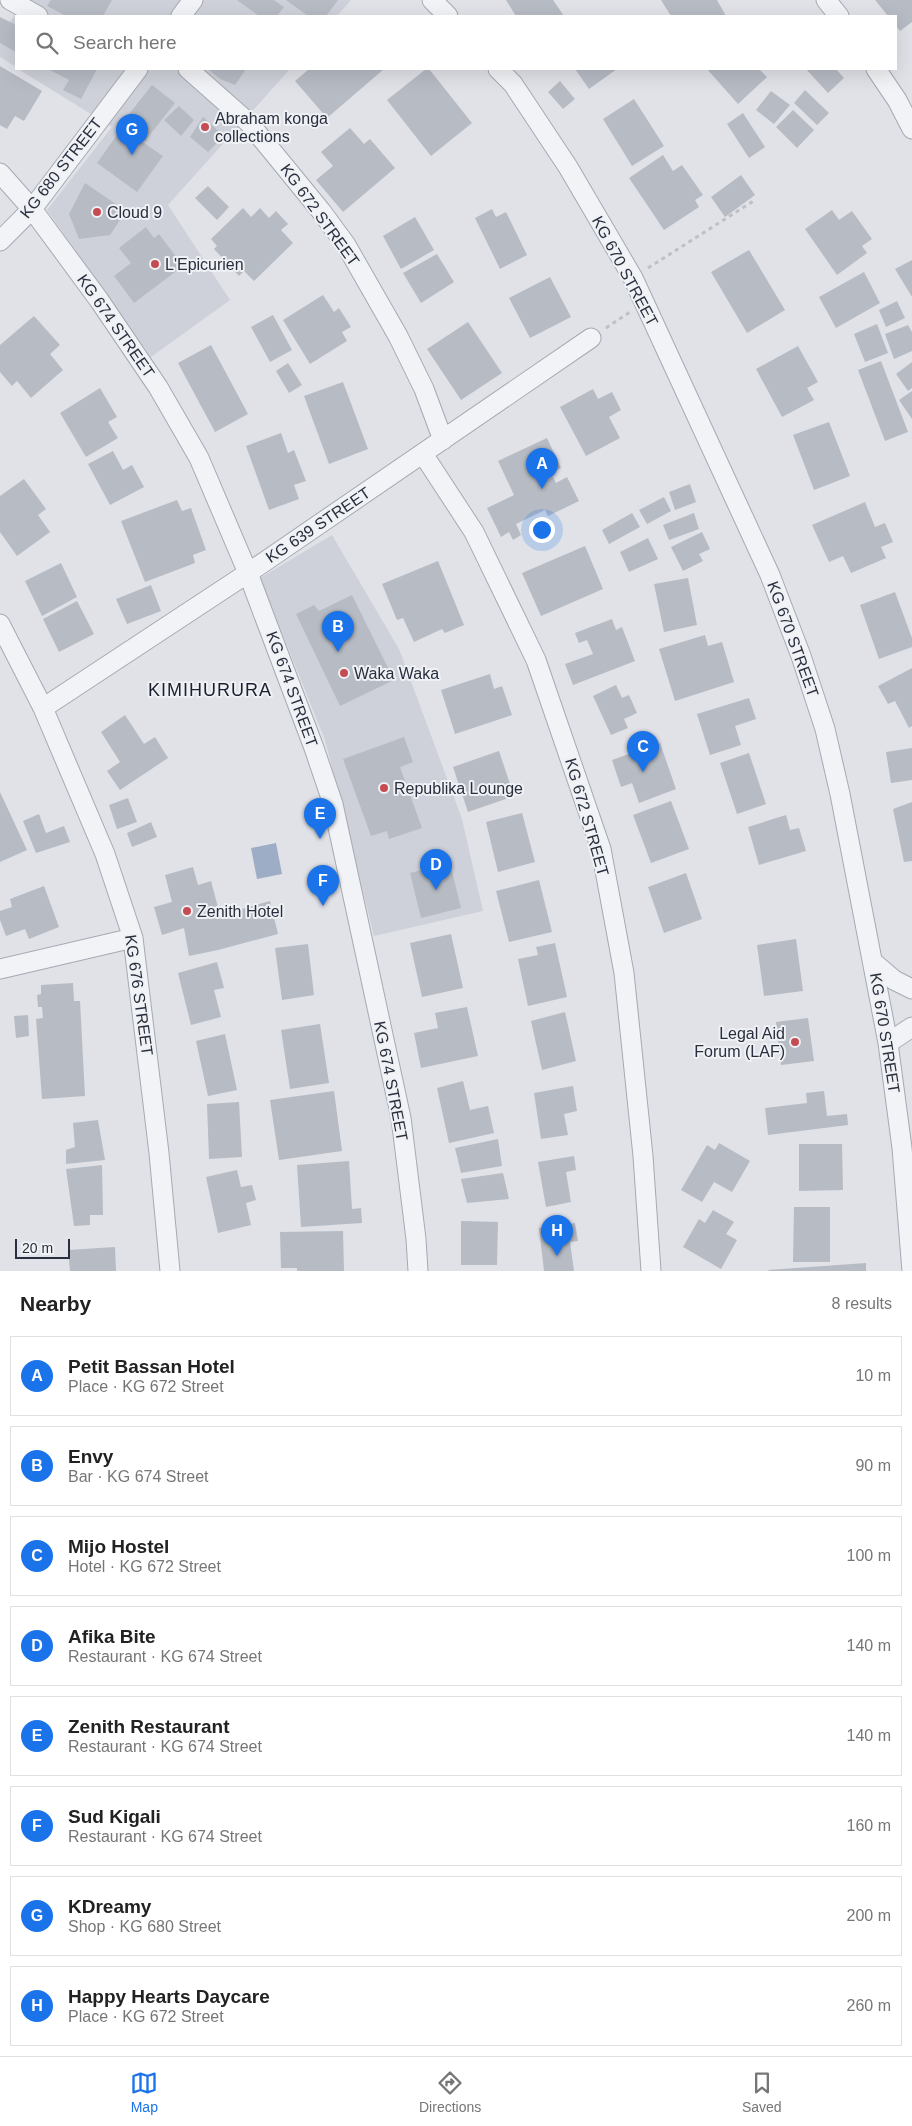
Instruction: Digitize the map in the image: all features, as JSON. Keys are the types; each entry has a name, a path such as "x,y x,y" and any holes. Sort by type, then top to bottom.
{"street":[{"path":"10,0 36,15"},
{"path":"182,15 193,0"},
{"path":"432,0 447,15"},
{"path":"826,0 838,15"},
{"name":"KG 680 STREET","path":"0,241 32,209 133,70"},
{"name":"KG 672 STREET","path":"189,70 249,123 321,211 346,245 398,336 424,389 443,440"},
{"name":"KG 670 STREET","path":"499,70 513,84 568,167 632,278 770,575 801,656 825,729 840,794 888,1043 902,1148 912,1271"},
{"path":"877,70 897,100 912,129"},
{"name":"KG 674 STREET","path":"0,173 32,209 99,300 158,387 199,458 248,573 314,748 333,804 400,1118 416,1239 418,1271"},
{"name":"KG 639 STREET","path":"43,708 248,573 591,338"},
{"name":"KG 672 STREET","path":"424,454 474,532 536,660 601,849 624,973 643,1156 650,1271"},
{"name":"KG 676 STREET","path":"0,624 43,708 105,854 133,938 159,1153 170,1271"},
{"path":"0,969 133,938"},
{"path":"873,962 894,980 912,989"},
{"path":"888,1043 912,1027"}],"path":[{"path":"632,278 755,200"},
{"path":"591,338 644,303"}],"shaded area":[{"path":"24,0 351,0 338,15 15,15 15,66 0,57 0,38"},
{"path":"20,70 289,70 168,205 230,300 151,357 47,210 112,127"},
{"path":"332,535 399,649 462,819 483,911 374,936 325,740 260,578"}],"water":[{"path":"276,843 282,874 257,879 251,848"}],"building":[{"path":"51,0 112,0 104,15 64,15 47,6"},
{"path":"237,0 274,0 284,7 278,15 258,15"},
{"path":"286,0 338,0 327,15 307,15"},
{"path":"506,0 553,0 563,15 515,15"},
{"path":"661,0 717,0 725,15 670,15"},
{"path":"875,0 912,0 912,22 900,31 897,27 897,15 887,15"},
{"path":"0,17 15,24 15,51 0,43"},
{"path":"0,66 42,91 24,121 15,116 7,129 0,125"},
{"path":"50,70 96,70 81,99 63,90 69,80"},
{"path":"209,70 245,70 235,85 220,79"},
{"path":"308,70 383,70 327,118 295,81"},
{"path":"425,70 430,70 472,123 431,156 387,100"},
{"path":"576,70 616,70 589,89"},
{"path":"708,70 760,70 767,77 738,104"},
{"path":"807,70 837,70 844,78 828,93"},
{"path":"560,81 575,99 563,109 548,92"},
{"path":"152,85 175,103 145,141 122,123"},
{"path":"805,90 829,113 817,125 794,103"},
{"path":"771,91 790,105 774,124 756,110"},
{"path":"634,99 664,146 632,166 603,119"},
{"path":"179,106 194,120 181,136 164,120"},
{"path":"793,110 814,130 797,148 776,127"},
{"path":"743,113 765,147 749,158 727,124"},
{"name":"Abraham konga collections","path":"203,117 224,136 208,152 190,137"},
{"path":"122,128 163,156 137,192 97,163"},
{"path":"350,128 364,144 370,139 395,168 343,212 316,180 333,166 321,152"},
{"path":"663,155 673,171 682,165 703,195 695,200 699,207 664,230 629,178"},
{"path":"741,175 755,195 725,217 711,197"},
{"name":"Cloud 9","path":"85,183 126,211 110,235 79,239 69,214"},
{"path":"208,186 229,207 217,220 195,198"},
{"path":"243,208 251,217 260,208 269,218 276,211 288,224 281,230 293,243 254,281 244,271 239,276 214,249 217,246 211,239"},
{"path":"492,209 496,217 506,212 527,255 500,269 475,218"},
{"path":"832,210 839,220 852,211 872,239 862,246 867,253 837,275 805,229"},
{"path":"415,217 434,250 401,269 383,236"},
{"name":"L'Epicurien","path":"146,227 154,238 159,234 183,266 134,303 114,276 131,263 119,248"},
{"path":"749,250 785,310 747,333 711,272"},
{"path":"437,254 454,282 421,303 403,273"},
{"path":"912,260 912,297 895,269"},
{"path":"864,272 880,303 836,328 819,297"},
{"path":"550,277 571,317 530,338 509,298"},
{"path":"323,295 334,312 339,308 351,327 342,332 347,341 310,364 283,320"},
{"path":"897,301 905,318 886,327 879,310"},
{"path":"273,315 292,350 270,362 251,327"},
{"path":"34,316 60,345 50,354 63,370 31,398 17,381 12,386 0,372 0,345"},
{"path":"468,322 502,373 461,400 427,349"},
{"path":"877,324 888,353 865,362 854,334"},
{"path":"908,325 912,332 912,351 894,359 885,334"},
{"path":"211,345 248,414 215,432 178,363"},
{"path":"798,346 818,382 807,388 814,400 782,417 756,369"},
{"path":"881,361 908,432 885,441 858,370"},
{"path":"912,362 912,388 908,391 896,374"},
{"path":"288,363 302,385 289,393 276,371"},
{"path":"343,382 368,449 329,464 304,396"},
{"path":"100,388 117,417 108,422 118,438 86,457 60,413"},
{"path":"593,389 598,399 612,392 621,410 609,417 620,438 586,456 560,407"},
{"path":"912,391 912,419 899,400"},
{"path":"829,422 850,476 814,490 793,435"},
{"path":"281,433 288,453 294,450 306,481 294,485 299,499 269,510 246,446"},
{"path":"547,438 561,468 541,478 543,482 553,477 556,483 567,477 579,501 548,516 545,510 516,524 521,535 513,540 509,532 501,537 487,508 514,495 498,461"},
{"path":"113,451 123,470 132,465 144,487 110,505 88,464"},
{"path":"24,479 46,509 38,515 50,532 17,556 0,532 0,496"},
{"path":"690,484 696,502 675,510 669,492"},
{"path":"664,497 671,511 647,524 639,510"},
{"path":"177,500 182,511 191,508 206,550 193,555 195,563 145,582 121,521"},
{"path":"865,502 875,527 885,523 893,542 881,547 886,558 851,573 843,556 829,562 812,525"},
{"path":"632,513 640,527 609,544 602,530"},
{"path":"694,513 699,529 669,540 663,525"},
{"path":"702,532 710,549 699,554 703,561 683,571 671,547"},
{"path":"648,538 658,559 629,572 620,552"},
{"path":"585,546 603,589 541,616 522,573"},
{"path":"438,561 464,625 445,633 442,629 414,642 403,618 397,620 382,584"},
{"path":"61,563 77,597 42,616 25,581"},
{"path":"688,578 697,625 664,632 654,584"},
{"path":"151,585 161,611 127,624 116,599"},
{"path":"895,592 912,638 912,647 879,659 860,605"},
{"path":"352,595 394,680 340,706 296,614 314,605 319,611"},
{"path":"77,601 94,634 59,652 43,619"},
{"path":"612,619 616,630 622,627 635,661 573,685 565,664 593,654 587,640 579,643 575,633"},
{"path":"705,635 708,646 722,642 734,682 675,701 659,649"},
{"path":"912,668 912,726 909,728 895,701 888,704 878,686"},
{"path":"490,674 494,689 502,686 512,715 455,734 441,690"},
{"path":"616,685 622,698 629,695 637,713 624,719 628,728 611,735 593,696"},
{"path":"749,698 756,719 735,726 741,745 710,755 697,714"},
{"path":"125,715 144,744 155,737 168,758 120,790 107,771 120,762 101,732"},
{"path":"404,737 413,762 400,767 422,828 389,839 387,831 371,836 343,759"},
{"path":"660,743 676,789 639,803 632,783 621,787 612,760"},
{"path":"912,748 912,780 891,783 886,752"},
{"path":"499,751 514,796 468,812 453,767"},
{"path":"749,753 766,804 737,814 720,763"},
{"path":"0,792 27,850 0,862"},
{"path":"128,798 137,822 117,829 109,805"},
{"path":"671,801 689,849 651,863 633,815"},
{"path":"912,802 912,861 904,862 893,809"},
{"path":"522,813 535,862 498,872 486,822"},
{"path":"39,814 46,833 64,826 70,842 36,853 23,821"},
{"path":"786,815 790,830 799,828 806,851 759,865 748,827"},
{"path":"151,822 157,837 132,847 127,833"},
{"path":"450,863 461,908 421,918 410,873"},
{"name":"Zenith Hotel","path":"193,867 198,885 211,881 220,915 270,901 278,934 189,956 184,928 162,935 154,907 172,902 165,875"},
{"path":"686,873 702,919 664,933 648,887"},
{"path":"539,880 552,932 509,942 496,891"},
{"path":"44,886 59,927 29,939 25,929 6,936 0,920 0,911 12,907 10,899"},
{"path":"451,934 463,988 422,997 410,943"},
{"path":"796,939 803,991 764,996 757,945"},
{"path":"555,943 567,997 528,1006 518,959 538,955 536,947"},
{"path":"308,944 314,995 282,1000 275,948"},
{"path":"217,962 224,988 214,990 221,1017 191,1025 178,973"},
{"path":"73,983 74,1001 80,1001 85,1096 42,1099 36,1019 43,1018 42,1007 38,1007 37,995 41,994 41,985"},
{"path":"467,1007 478,1056 421,1068 414,1033 438,1028 435,1013"},
{"path":"565,1012 576,1061 542,1070 531,1021"},
{"path":"28,1015 29,1036 16,1038 14,1016"},
{"name":"Legal Aid Forum (LAF)","path":"808,1018 814,1061 781,1065 776,1022"},
{"path":"320,1024 329,1083 290,1089 281,1030"},
{"path":"225,1034 237,1090 208,1096 196,1041"},
{"path":"463,1081 470,1110 488,1106 494,1133 449,1143 437,1088"},
{"path":"573,1086 577,1111 564,1114 568,1135 541,1139 534,1093"},
{"path":"334,1091 342,1151 279,1160 270,1100"},
{"path":"824,1091 827,1116 847,1114 848,1125 768,1135 765,1108 807,1103 806,1093"},
{"path":"239,1102 242,1157 209,1159 207,1104"},
{"path":"98,1120 105,1160 66,1164 66,1150 75,1147 73,1123"},
{"path":"498,1139 502,1166 461,1173 455,1148"},
{"path":"719,1143 750,1161 732,1192 714,1182 702,1202 681,1190 707,1145 715,1150"},
{"path":"799,1144 842,1144 843,1190 799,1191"},
{"path":"574,1156 576,1170 566,1172 571,1202 546,1207 538,1162"},
{"path":"349,1161 352,1209 361,1208 362,1223 301,1227 297,1165"},
{"path":"102,1165 103,1215 90,1215 90,1225 74,1226 66,1169"},
{"path":"237,1170 241,1187 252,1185 256,1200 246,1203 251,1225 218,1233 206,1177"},
{"path":"503,1173 509,1199 467,1203 461,1179"},
{"path":"794,1207 830,1207 830,1262 793,1262"},
{"path":"713,1210 734,1222 726,1234 737,1240 721,1269 683,1247 699,1219 705,1223"},
{"path":"461,1221 498,1222 497,1265 461,1265"},
{"path":"575,1223 578,1241 570,1242 574,1271 544,1271 539,1228"},
{"path":"343,1231 344,1271 297,1271 297,1268 281,1268 280,1232"},
{"path":"115,1247 116,1271 70,1271 68,1250"},
{"path":"866,1263 866,1271 768,1270"}],"place":[{"name":"Abraham konga collections","path":"205,127"},
{"name":"KDreamy","path":"132,155"},
{"name":"Cloud 9","path":"97,212"},
{"name":"L'Epicurien","path":"155,264"},
{"name":"Petit Bassan Hotel","path":"542,489"},
{"name":"Envy","path":"338,652"},
{"name":"Waka Waka","path":"344,673"},
{"name":"Mijo Hostel","path":"643,772"},
{"name":"Republika Lounge","path":"384,788"},
{"name":"Zenith Restaurant","path":"320,839"},
{"name":"Afika Bite","path":"436,890"},
{"name":"Sud Kigali","path":"323,906"},
{"name":"Zenith Hotel","path":"187,911"},
{"name":"Legal Aid Forum (LAF)","path":"795,1042"},
{"name":"Happy Hearts Daycare","path":"557,1256"}],"district":[{"name":"KIMIHURURA","path":"210,690"}]}
